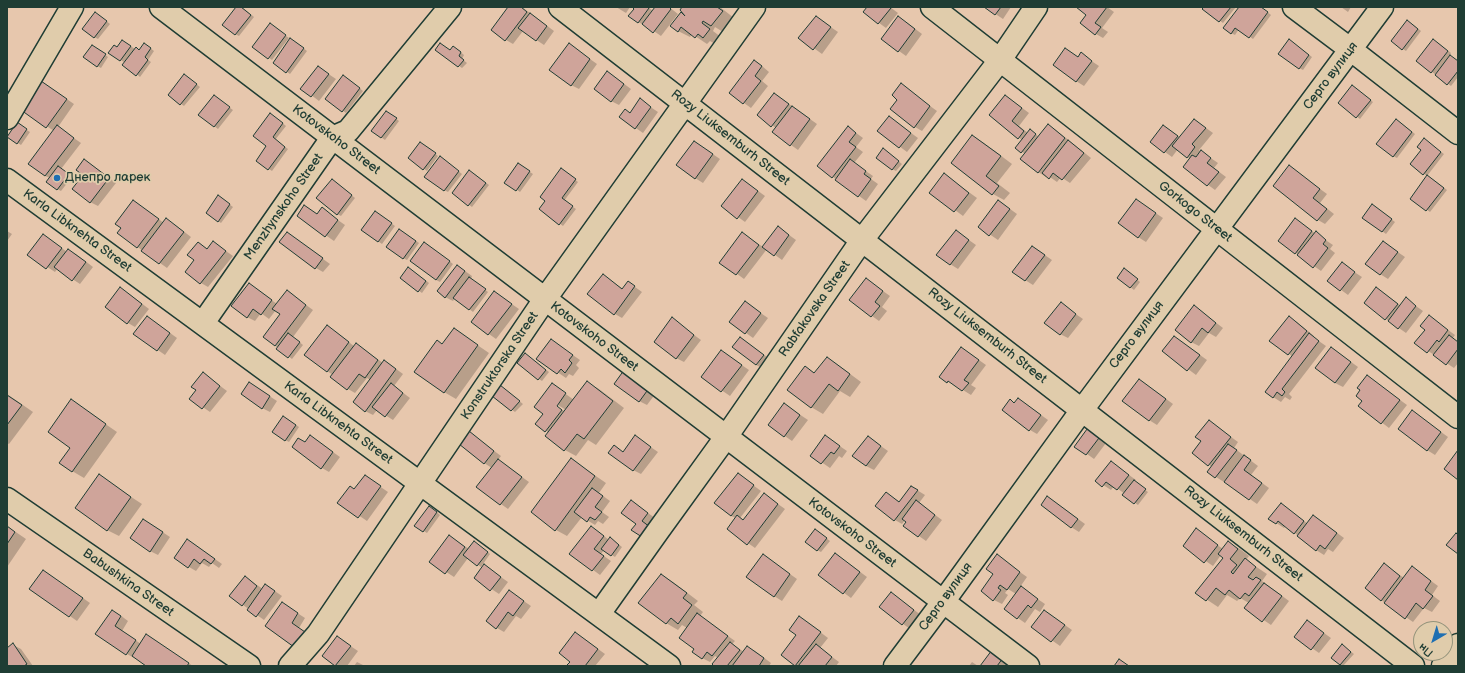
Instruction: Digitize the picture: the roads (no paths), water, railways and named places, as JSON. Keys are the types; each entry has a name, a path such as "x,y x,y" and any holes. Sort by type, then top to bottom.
{"street":[{"path":"7,118 72,7"},
{"name":"Kotovskoho Street","path":"160,7 1028,666"},
{"name":"Menzhynskoho Street","path":"203,323 332,138 348,131 450,7"},
{"name":"Rozy Liuksemburh Street","path":"560,7 1413,666"},
{"name":"Konstruktorska Street","path":"290,666 318,634 545,299 754,7"},
{"name":"Gorkogo Street","path":"932,7 1458,417"},
{"name":"Rabfakovska Street","path":"599,614 726,437 862,240 1000,60 1036,7"},
{"path":"1294,7 1458,133"},
{"name":"Серго вулиця","path":"895,666 1082,410 1382,7"},
{"name":"Karla Libknehta Street","path":"7,180 669,666"},
{"name":"Babushkina Street","path":"7,499 249,666"},
{"path":"1443,666 1458,645"}],"place":[{"name":"Днепро ларек","path":"57,178"}]}
